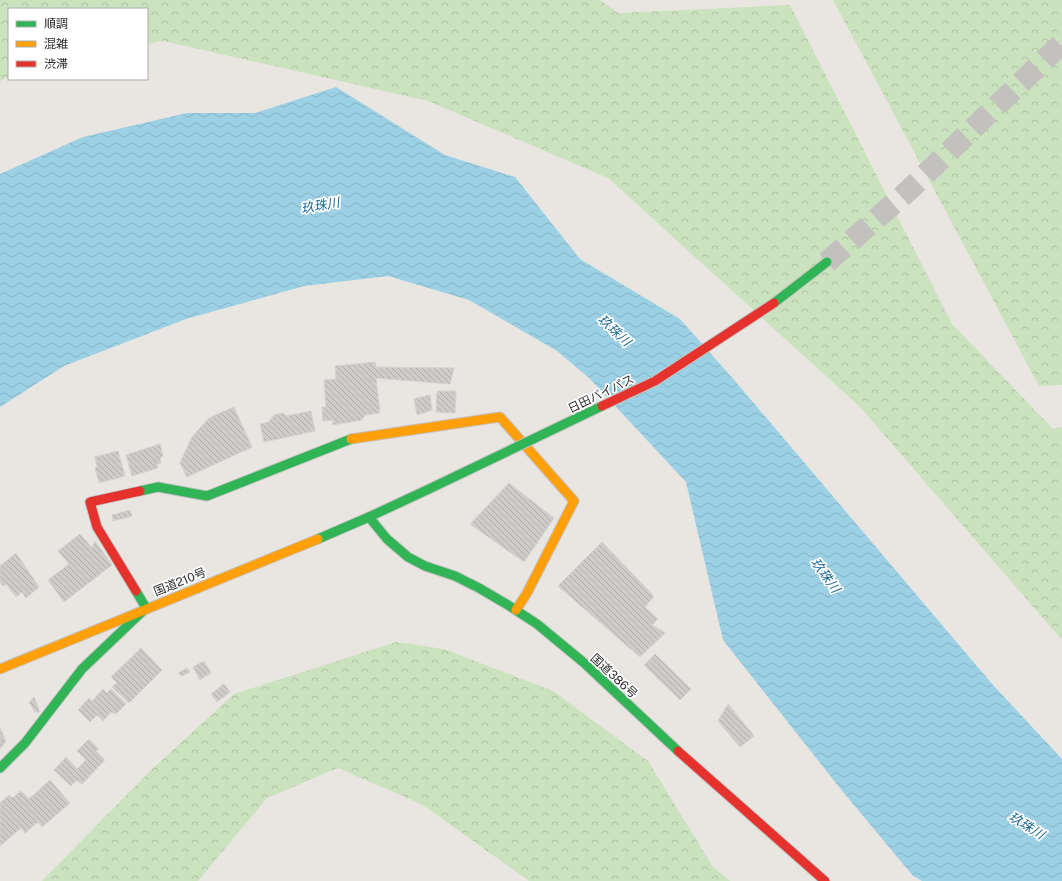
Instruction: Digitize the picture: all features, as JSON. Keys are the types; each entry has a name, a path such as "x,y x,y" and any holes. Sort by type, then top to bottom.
{"main road":[{"name":"日田バイパス","path":"369,517 655,381 774,303 827,262"},
{"path":"0,768 25,743 82,669 146,608 97,527 90,502 158,487 207,496 350,439 500,417 574,501 527,593 516,610"},
{"name":"国道210号","path":"0,669 369,517"},
{"name":"国道386号","path":"369,517 379,532 411,559 423,565 457,577 495,596 557,640 655,731 825,881"}],"green space":[{"path":"0,0 600,0 618,13 790,5 952,324 1053,429 1062,427 1062,640 860,407 608,178 428,101 163,41 148,44 148,8 8,8 8,77 0,81"},
{"path":"833,0 1062,0 1062,385 1039,386"},
{"path":"396,642 444,649 553,691 648,761 713,867 730,881 529,881 423,805 338,768 267,798 198,881 42,881 150,771 234,694"}],"water":[{"name":"玖珠川","path":"336,87 445,155 515,177 580,259 680,319 735,381 993,685 1062,759 1062,881 922,881 913,876 839,787 723,640 686,482 589,378 557,351 469,300 388,276 304,286 186,319 64,366 0,407 0,174 83,137 187,113 255,113"}],"building":[{"path":"375,362 376,367 454,368 450,384 376,378 380,413 365,415 362,420 332,425 334,420 323,421 322,407 326,407 324,380 336,379 335,366"},
{"path":"437,391 456,391 455,413 436,412"},
{"path":"430,395 432,410 417,415 414,399"},
{"path":"234,407 252,447 187,477 180,463 192,437 209,418"},
{"path":"311,411 315,431 264,442 260,424 269,422 274,415 283,413 286,416"},
{"path":"160,444 163,455 160,459 161,463 157,464 158,468 132,476 126,455"},
{"path":"118,451 125,476 99,483 95,468 97,467 95,457"},
{"path":"509,483 554,518 524,562 470,524"},
{"path":"130,510 132,516 113,521 112,515"},
{"path":"80,534 92,548 95,541 112,565 64,602 48,580 69,564 58,551"},
{"path":"602,542 654,596 645,607 658,619 652,625 665,633 640,657 558,586"},
{"path":"16,553 39,587 26,598 22,592 16,597 6,584 3,586 0,582 0,566"},
{"path":"141,648 162,670 129,703 112,687 117,683 111,677"},
{"path":"655,654 691,689 680,700 644,665"},
{"path":"204,661 211,673 200,680 193,667"},
{"path":"187,668 190,672 182,676 178,673"},
{"path":"224,684 230,692 217,702 211,694"},
{"path":"103,689 107,693 111,689 126,704 116,714 111,712 103,721 97,715 90,722 78,710 89,698 92,701"},
{"path":"34,697 40,712 35,712 29,702"},
{"path":"728,704 754,736 740,747 718,721"},
{"path":"0,728 6,741 0,749"},
{"path":"89,739 99,749 96,751 105,760 82,784 77,780 71,786 54,770 66,757 77,769 86,760 77,751"},
{"path":"50,780 70,803 42,827 38,822 25,833 21,828 0,846 0,803 9,795 12,798 21,791 29,799"}],"tunnel":[{"path":"827,262 909,190 1062,43"}],"traffic: fast":[{"path":"774,303 827,262"},
{"path":"429,489 602,406"},
{"path":"140,491 158,487 207,496 351,439"},
{"path":"318,539 429,489"},
{"path":"369,517 387,539 408,557 425,566 455,576 479,588 537,624 583,662 678,751"},
{"path":"0,768 25,743 82,669 146,608 136,591"}],"traffic: slow":[{"path":"351,439 500,417 574,501 527,593 516,610"},
{"path":"0,669 318,539"}],"traffic: jam":[{"path":"602,406 655,381 774,303"},
{"path":"136,591 97,527 90,502 140,491"},
{"path":"678,751 825,881"}]}
